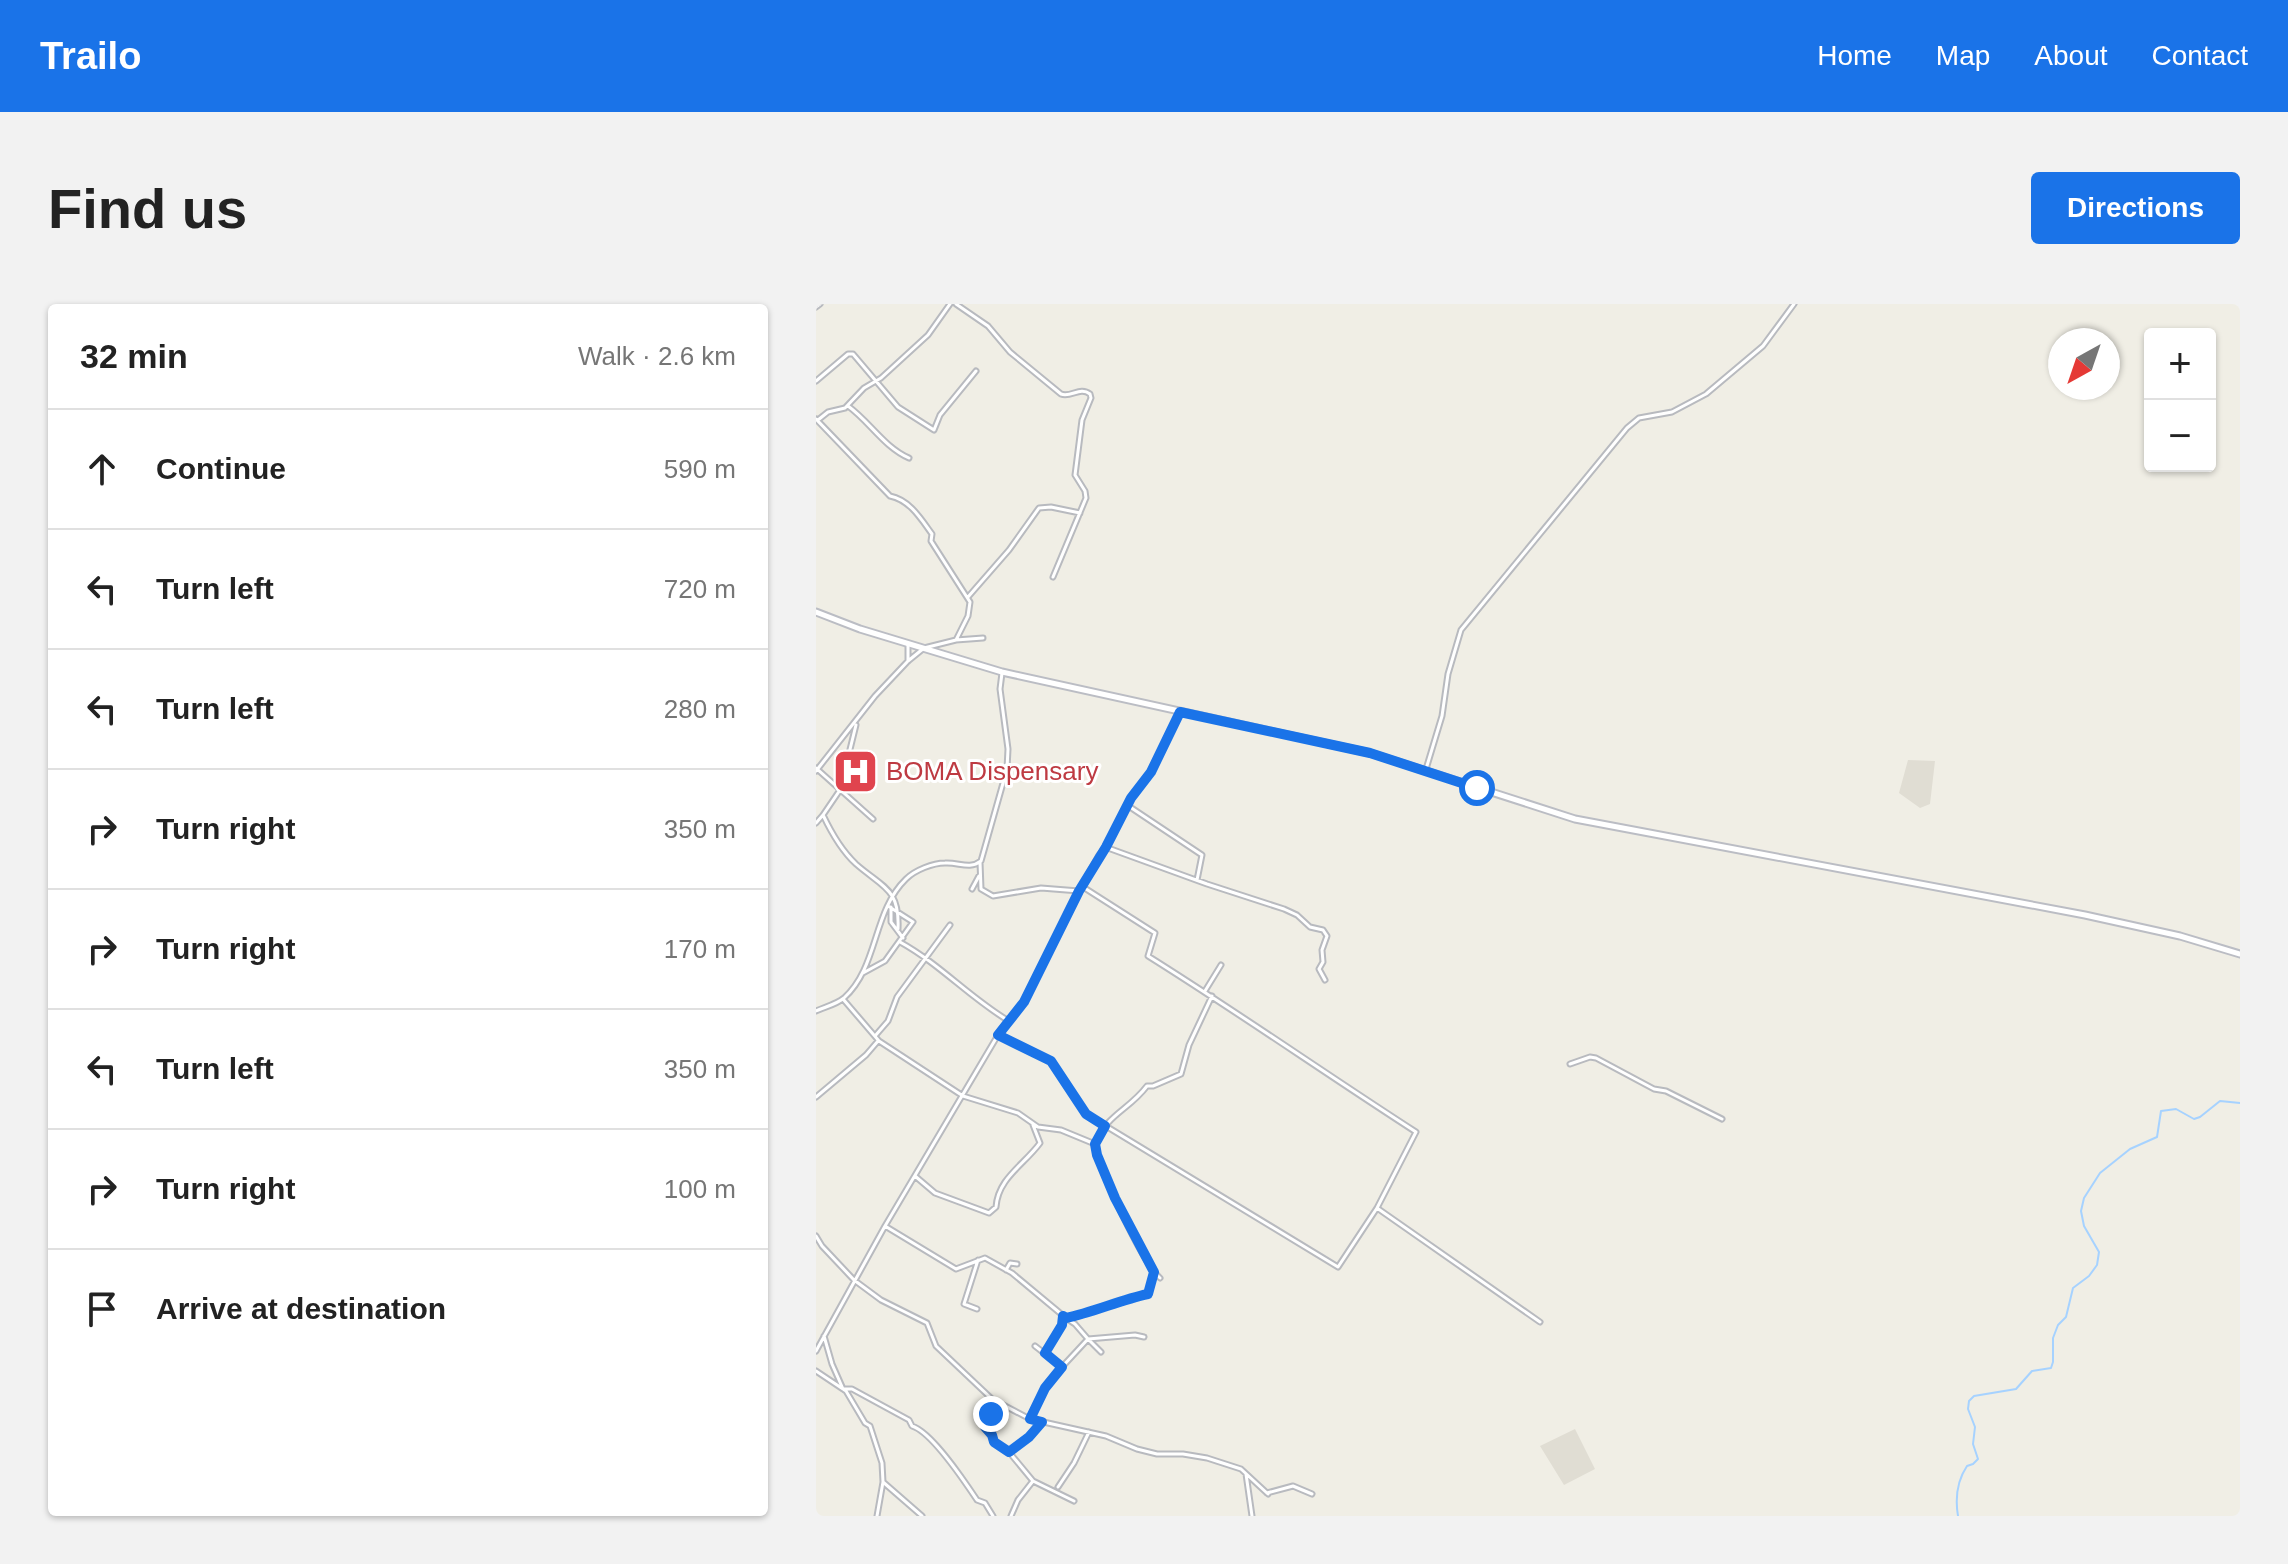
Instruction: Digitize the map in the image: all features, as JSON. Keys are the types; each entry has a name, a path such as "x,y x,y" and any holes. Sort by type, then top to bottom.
{"main road":[{"path":"816,612 1002,672 1370,753 1575,819 2085,915 2180,936 2240,954"}],"street":[{"path":"950,304 928,335 881,378 848,406 840,411 828,412 816,420 890,496 906,503 932,534 931,541 968,597 970,608 956,640"},
{"path":"956,304 988,326 1010,352 1061,394 1082,391 1090,394 1082,420 1075,475 1086,498 1053,577"},
{"path":"1425,772 1442,716 1448,674 1463,626 1627,428 1639,418 1672,412 1706,394 1763,346 1794,304"},
{"path":"816,381 850,353 898,407 934,430 940,415 976,371"},
{"path":"848,406 867,421 892,450 909,458"},
{"path":"968,597 1009,550 1039,508 1051,507 1080,513"},
{"path":"873,819 816,769 875,696 924,648 956,640 983,638"},
{"path":"908,661 909,643"},
{"path":"998,1035 1051,1061 1086,1114 1338,1267 1377,1208 1416,1132 1148,956 1155,933 1081,889 1041,888 993,896 981,889 980,862 1007,769 1008,749 1000,689 1002,672"},
{"path":"816,1351 885,1226 998,1035 1024,1002 1099,855 1128,803 1151,772 1180,712"},
{"path":"816,823 840,790 856,722"},
{"path":"1121,798 1202,855 1197,881"},
{"path":"823,815 855,863 882,883 892,897 899,912 898,929 902,940 966,993 1009,1021"},
{"path":"1106,847 1284,909 1297,915 1310,927 1323,930 1326,940 1319,969 1325,980"},
{"path":"816,1011 843,999 863,973 892,897 905,880 922,870 945,863 966,866 980,862"},
{"path":"972,889 979,876"},
{"path":"863,973 885,961 913,922 889,906"},
{"path":"889,906 891,922 898,929"},
{"path":"875,1036 888,1021 897,997 950,925"},
{"path":"1205,991 1221,965"},
{"path":"1160,1278 1115,1198 1095,1144 1112,1116 1137,1100 1147,1086 1181,1074 1189,1045 1212,996"},
{"path":"843,999 879,1041 963,1096 1018,1113 1033,1123 1095,1144"},
{"path":"816,1097 879,1041"},
{"path":"1570,1064 1593,1057 1654,1089 1666,1091 1722,1119"},
{"path":"915,1176 935,1193 989,1213 996,1207 997,1194 1005,1181 1040,1143 1033,1123"},
{"path":"1377,1208 1540,1322"},
{"path":"885,1226 956,1269 985,1258 1006,1270 1075,1324 1101,1352"},
{"path":"816,1236 854,1280 881,1300 927,1323 936,1346 992,1399 1030,1419 1106,1436 1157,1454 1207,1458 1241,1469 1268,1494 1293,1486 1312,1494"},
{"path":"977,1309 964,1304 978,1260"},
{"path":"1006,1270 1010,1263 1017,1264"},
{"path":"1065,1317 1148,1294 1154,1272"},
{"path":"1045,1353 1065,1317"},
{"path":"824,1336 843,1389 870,1426 882,1463 883,1482 877,1516"},
{"path":"1030,1419 1045,1388 1088,1339 1144,1337"},
{"path":"1035,1346 1062,1367"},
{"path":"816,1371 843,1389 852,1389 919,1428 993,1516"},
{"path":"991,1414 985,1427 994,1442 1009,1452 1033,1481 1074,1501"},
{"path":"1009,1452 1042,1422"},
{"path":"1058,1487 1089,1432"},
{"path":"1246,1474 1252,1516"},
{"path":"1011,1516 1018,1500 1033,1481"},
{"path":"883,1482 922,1516"}],"shaded area":[{"path":"1908,760 1935,761 1930,804 1920,808 1899,793"},
{"path":"1575,1429 1595,1469 1564,1485 1540,1446"}],"waterway":[{"path":"1958,1516 1957,1496 1961,1478 1967,1466 1978,1459 1973,1444 1975,1427 1968,1409 1969,1401 1974,1396 2016,1389 2032,1371 2051,1368 2053,1338 2058,1325 2066,1317 2073,1288 2089,1276 2097,1265 2099,1252 2084,1226 2081,1211 2084,1198 2100,1173 2130,1149 2157,1137 2161,1111 2176,1109 2194,1119 2220,1101 2240,1103"}],"place":[{"name":"BOMA Dispensary","path":"855,771"}],"route":[{"path":"991,1414 985,1427 994,1442 1009,1452 1029,1437 1042,1422 1030,1419 1045,1388 1062,1367 1045,1353 1062,1325 1063,1316 1086,1314 1109,1304 1148,1294 1154,1272 1115,1198 1097,1155 1095,1144 1105,1126 1086,1114 1051,1061 998,1035 1024,1002 1079,891 1131,798 1151,772 1180,712 1370,753 1477,788"}]}
